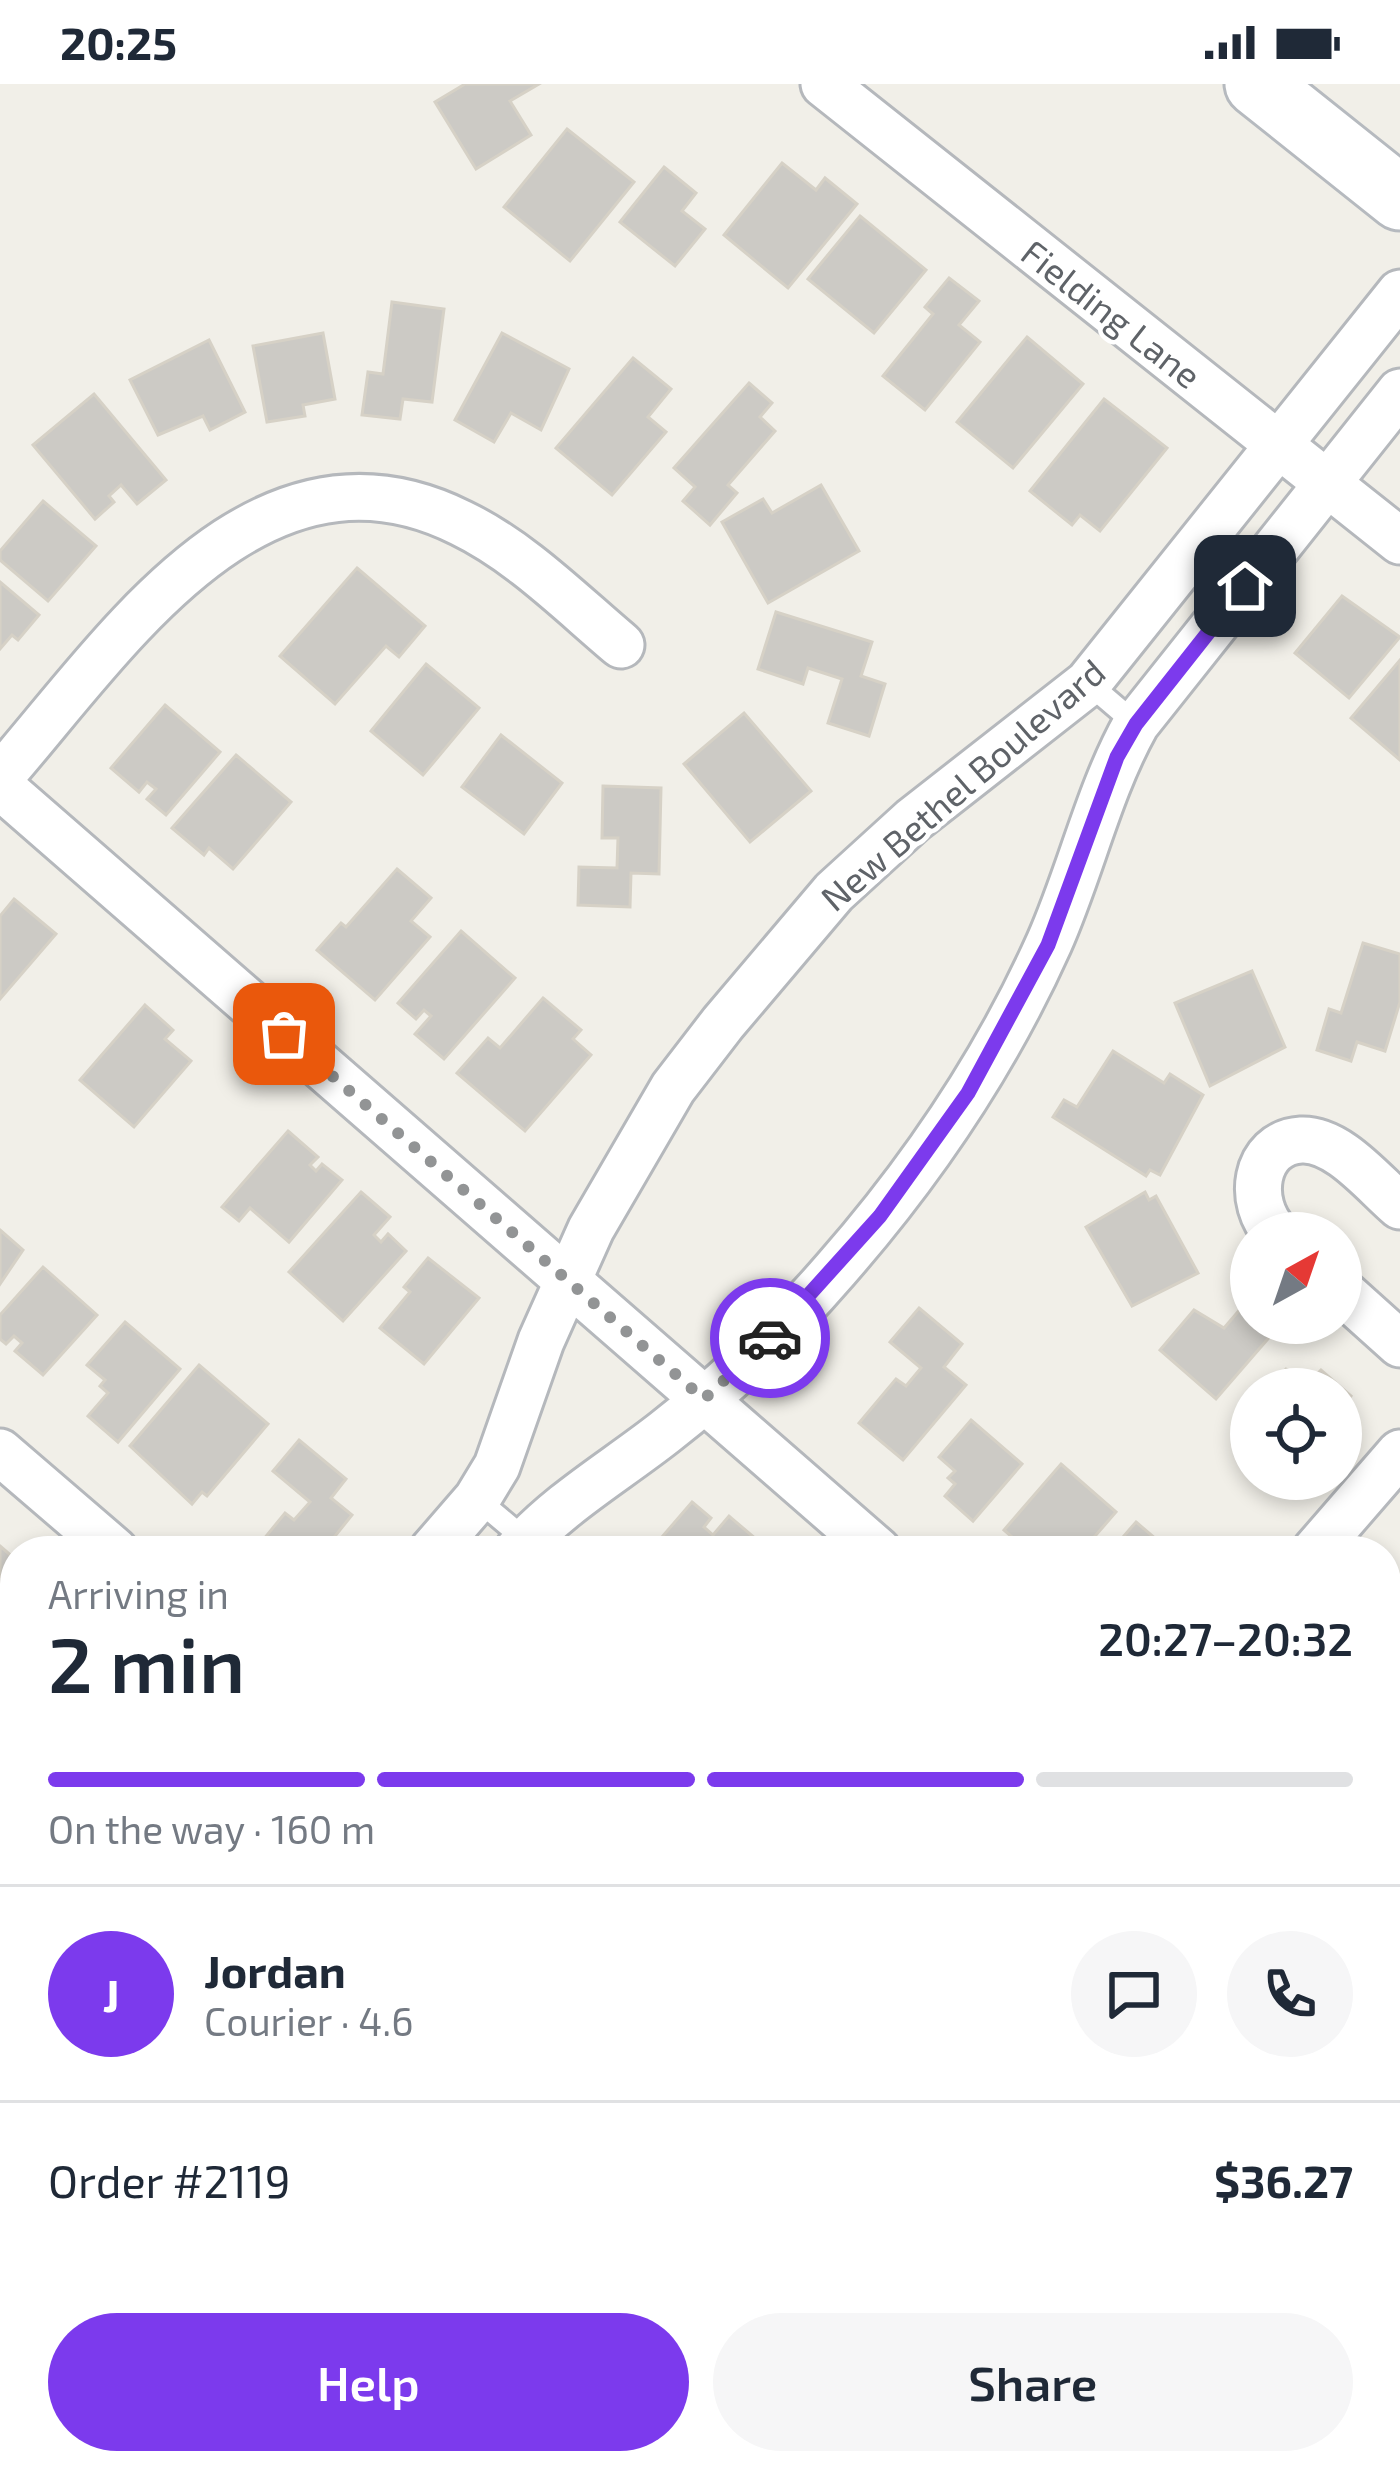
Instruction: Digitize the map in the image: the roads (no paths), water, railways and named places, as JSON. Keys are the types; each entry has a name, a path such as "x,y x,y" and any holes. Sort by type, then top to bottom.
{"main road":[{"path":"1257,84 1400,199"}],"street":[{"name":"Fielding Lane","path":"824,84 1400,542"},
{"name":"New Bethel Boulevard","path":"445,1536 477,1499 496,1466 590,1229 673,1088 780,950 913,820 1088,683 1400,293"},
{"name":"New Bethel Boulevard","path":"531,1536 553,1511 704,1399 834,1272 968,1093 1048,945 1117,757 1136,724 1400,392"},
{"path":"621,644 514,556 459,522 398,504 342,499 286,509 228,536 167,586 0,782 861,1536"},
{"path":"1264,1212 1258,1201 1258,1170 1277,1148 1302,1140 1335,1149 1400,1206"},
{"path":"1362,1310 1400,1343"},
{"path":"0,1452 98,1536"},
{"path":"1328,1536 1400,1453"}],"lane":[{"path":"1088,683 1136,724"},
{"path":"477,1499 512,1536"}]}
